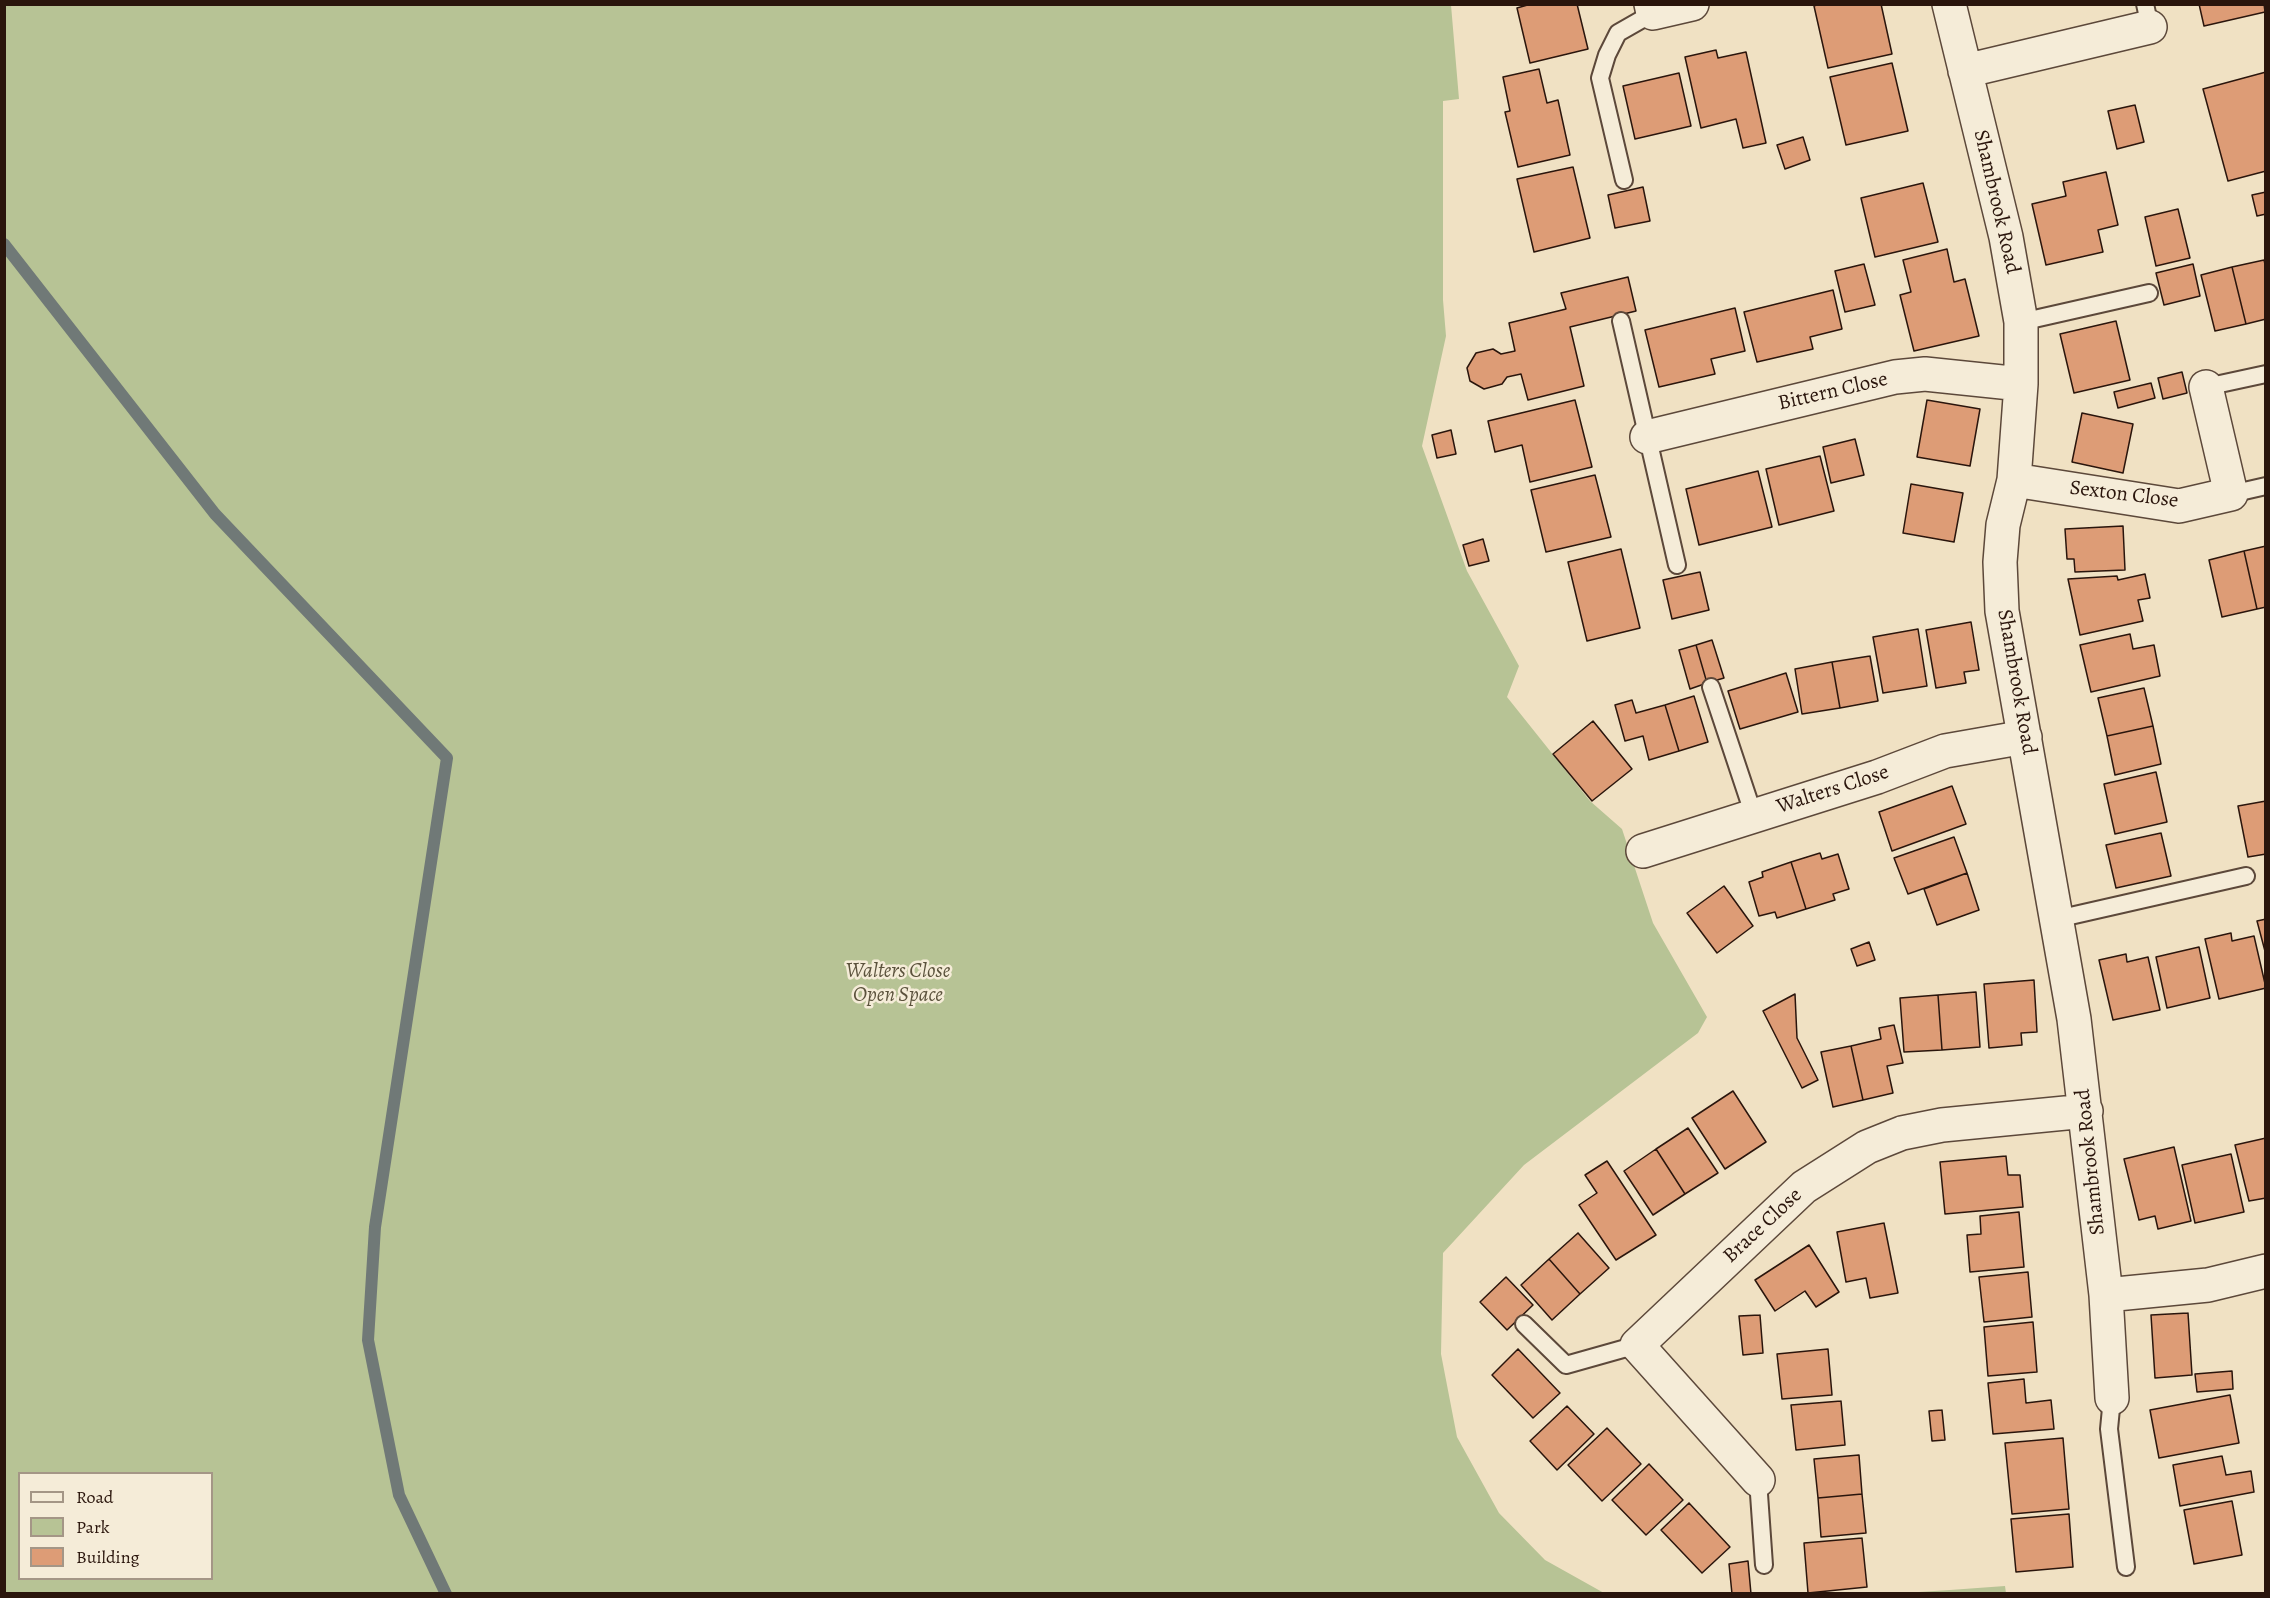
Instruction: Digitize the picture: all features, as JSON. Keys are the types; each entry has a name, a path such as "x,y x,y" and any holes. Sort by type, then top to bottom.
{"street":[{"path":"1652,9 1692,4"},
{"name":"Shambrook Road","path":"1949,4 2006,237 2022,322 2021,384 2014,480 2003,525 2002,611 2074,1019 2106,1295 2112,1398"},
{"path":"1965,71 2147,16"},
{"name":"Bittern Close","path":"1647,437 1895,377 1925,374 2021,384"},
{"path":"2206,387 2231,494"},
{"name":"Sexton Close","path":"2014,480 2179,506 2231,494"},
{"name":"Walters Close","path":"1643,851 1877,777 1946,751 2025,737"},
{"name":"Brace Close","path":"1637,1345 1804,1187 1867,1147 1902,1133 1942,1125 2086,1111"},
{"path":"2106,1295 2208,1285 2265,1271"},
{"path":"1637,1345 1758,1479"}],"lane":[{"path":"1624,180 1600,78 1607,55 1618,33 1652,9"},
{"path":"2022,322 2149,293"},
{"path":"1621,321 1677,566"},
{"path":"2206,387 2265,374"},
{"path":"2231,494 2265,486"},
{"path":"1711,687 1754,816"},
{"path":"2057,919 2246,876"},
{"path":"1524,1324 1566,1365 1637,1345"},
{"name":"Shambrook Road","path":"2112,1398 2109,1429 2126,1567"},
{"path":"1758,1479 1764,1565"}],"green space":[{"name":"Walters Close Open Space","path":"5,5 1451,5 1459,99 1443,101 1443,300 1446,336 1422,446 1467,571 1519,666 1507,697 1590,801 1622,829 1653,923 1707,1017 1698,1033 1524,1165 1443,1253 1441,1354 1457,1437 1499,1513 1545,1560 1604,1593 5,1593"},
{"path":"2005,1586 2006,1593 1903,1593 1950,1590"}],"building":[{"path":"1531,4 1577,4 1588,49 1530,63 1517,8"},
{"path":"1819,4 1881,4 1892,54 1828,68 1814,6"},
{"path":"2199,4 2264,4 2265,12 2204,26"},
{"path":"1716,50 1718,58 1746,52 1766,143 1743,148 1736,119 1701,128 1685,57"},
{"path":"1892,63 1908,131 1846,145 1830,77"},
{"path":"1539,69 1547,103 1558,100 1570,155 1518,167 1505,112 1510,111 1503,77"},
{"path":"2266,72 2266,171 2228,181 2203,89"},
{"path":"1679,73 1691,126 1635,139 1623,86"},
{"path":"2135,105 2144,142 2117,149 2108,111"},
{"path":"1803,137 1810,160 1785,169 1777,145"},
{"path":"1573,167 1590,238 1534,252 1517,179"},
{"path":"2106,172 2118,225 2098,230 2103,252 2046,265 2032,204 2066,196 2063,182"},
{"path":"1923,183 1938,242 1875,257 1861,198"},
{"path":"1643,187 1650,221 1615,228 1608,195"},
{"path":"2266,192 2266,214 2257,216 2252,195"},
{"path":"2178,209 2190,258 2156,266 2145,217"},
{"path":"1947,249 1954,282 1965,279 1979,336 1914,351 1900,295 1911,292 1903,260"},
{"path":"2264,260 2266,319 2246,324 2232,267"},
{"path":"1864,264 1875,305 1845,312 1835,271"},
{"path":"2193,264 2200,296 2164,305 2156,273"},
{"path":"2232,267 2246,324 2215,331 2201,275"},
{"path":"1628,277 1636,311 1570,327 1584,386 1528,400 1521,374 1507,377 1502,384 1484,389 1470,381 1467,368 1476,353 1493,349 1501,354 1515,351 1509,323 1566,309 1561,293"},
{"path":"1833,290 1842,329 1810,337 1813,349 1757,362 1744,312"},
{"path":"1735,308 1745,351 1711,359 1715,374 1659,387 1645,330"},
{"path":"2116,321 2130,380 2074,393 2060,334"},
{"path":"2182,372 2187,393 2163,399 2158,378"},
{"path":"2151,383 2155,398 2118,408 2114,392"},
{"path":"1575,400 1592,467 1530,482 1522,445 1495,452 1488,421"},
{"path":"1927,400 1980,409 1970,466 1917,457"},
{"path":"2082,413 2133,424 2123,473 2072,462"},
{"path":"1451,430 1456,454 1437,458 1432,435"},
{"path":"1855,439 1864,475 1831,483 1823,447"},
{"path":"1820,456 1834,511 1779,525 1766,469"},
{"path":"1758,471 1772,527 1699,545 1686,489"},
{"path":"1595,475 1611,537 1546,552 1531,490"},
{"path":"1911,484 1963,493 1954,542 1903,533"},
{"path":"2123,526 2125,570 2075,572 2074,559 2067,559 2065,529"},
{"path":"1483,539 1489,561 1469,566 1463,545"},
{"path":"2266,546 2266,607 2257,609 2244,551"},
{"path":"1621,549 1640,628 1587,641 1568,562"},
{"path":"2244,551 2257,609 2222,617 2209,560"},
{"path":"1700,572 1709,610 1672,619 1663,580"},
{"path":"2145,574 2150,598 2138,600 2143,621 2080,635 2068,579 2117,576 2118,580"},
{"path":"1971,622 1979,670 1964,672 1966,683 1936,688 1926,630"},
{"path":"1918,629 1927,686 1883,693 1873,637"},
{"path":"2130,634 2133,649 2154,645 2160,676 2091,692 2080,645"},
{"path":"1712,640 1724,678 1707,683 1696,645"},
{"path":"1696,645 1707,683 1690,689 1679,650"},
{"path":"1870,656 1878,701 1840,708 1832,662"},
{"path":"1832,662 1840,708 1802,714 1795,669"},
{"path":"1786,673 1798,712 1740,729 1728,691"},
{"path":"2144,688 2153,726 2107,736 2098,698"},
{"path":"1694,696 1708,742 1679,751 1665,705"},
{"path":"1632,700 1636,713 1665,705 1679,751 1649,760 1643,736 1625,741 1615,705"},
{"path":"1593,721 1632,769 1592,801 1553,754"},
{"path":"2153,726 2161,764 2115,775 2107,736"},
{"path":"2156,772 2167,822 2115,834 2104,784"},
{"path":"1952,786 1966,824 1892,851 1879,812"},
{"path":"2266,801 2266,854 2248,857 2238,806"},
{"path":"2161,833 2171,876 2116,888 2106,845"},
{"path":"1954,837 1967,873 1908,894 1894,858"},
{"path":"1820,853 1822,859 1838,854 1849,889 1833,894 1835,900 1806,909 1791,862"},
{"path":"1791,862 1806,909 1777,918 1775,912 1759,916 1749,882 1763,877 1762,872"},
{"path":"1967,873 1979,910 1937,925 1924,889"},
{"path":"1724,886 1753,926 1717,953 1687,913"},
{"path":"2266,919 2266,955 2257,921"},
{"path":"2231,933 2232,941 2254,936 2266,988 2219,999 2205,939"},
{"path":"1869,942 1875,960 1857,966 1851,949"},
{"path":"2199,947 2210,998 2167,1008 2156,957"},
{"path":"2126,954 2127,962 2148,957 2160,1010 2113,1020 2099,960"},
{"path":"2034,980 2037,1032 2021,1033 2022,1045 1989,1048 1984,984"},
{"path":"1976,992 1980,1047 1942,1050 1938,995"},
{"path":"1795,994 1797,1038 1818,1080 1802,1088 1763,1011"},
{"path":"1938,995 1942,1050 1904,1052 1900,998"},
{"path":"1894,1025 1903,1063 1887,1066 1893,1093 1863,1100 1851,1046 1881,1039 1879,1028"},
{"path":"1851,1046 1863,1100 1833,1107 1821,1052"},
{"path":"1733,1091 1766,1142 1725,1169 1692,1118"},
{"path":"1688,1128 1718,1173 1685,1194 1656,1149"},
{"path":"2266,1138 2266,1198 2249,1201 2235,1145"},
{"path":"2174,1147 2191,1221 2158,1229 2155,1216 2139,1220 2124,1159"},
{"path":"1656,1149 1685,1194 1653,1215 1624,1171"},
{"path":"2231,1154 2244,1212 2195,1223 2182,1165"},
{"path":"2006,1156 2008,1175 2020,1175 2023,1207 1945,1214 1940,1162"},
{"path":"1607,1161 1656,1235 1616,1260 1579,1205 1597,1193 1585,1175"},
{"path":"2019,1212 2024,1267 1970,1272 1967,1235 1981,1234 1980,1216"},
{"path":"1884,1223 1898,1293 1870,1298 1866,1278 1846,1282 1837,1232"},
{"path":"1578,1233 1609,1268 1580,1294 1549,1259"},
{"path":"1809,1245 1839,1292 1816,1307 1805,1291 1775,1311 1755,1280"},
{"path":"1549,1259 1580,1294 1552,1320 1521,1285"},
{"path":"2028,1272 2032,1317 1984,1322 1979,1277"},
{"path":"1506,1277 1533,1305 1507,1330 1480,1302"},
{"path":"2188,1313 2192,1375 2155,1378 2151,1315"},
{"path":"1760,1315 1763,1353 1743,1355 1739,1316"},
{"path":"2033,1322 2037,1372 1988,1376 1984,1327"},
{"path":"1518,1349 1560,1393 1533,1418 1492,1375"},
{"path":"1828,1349 1832,1395 1782,1399 1777,1354"},
{"path":"2232,1371 2233,1389 2197,1392 2195,1374"},
{"path":"2024,1379 2026,1403 2051,1400 2054,1429 1993,1434 1988,1383"},
{"path":"2230,1395 2239,1443 2159,1458 2150,1410"},
{"path":"1841,1401 1845,1445 1796,1450 1791,1405"},
{"path":"1567,1406 1594,1434 1557,1470 1530,1441"},
{"path":"1942,1410 1945,1440 1932,1441 1929,1411"},
{"path":"1607,1428 1641,1464 1602,1501 1568,1465"},
{"path":"2063,1438 2069,1509 2012,1514 2005,1443"},
{"path":"1859,1455 1862,1494 1818,1498 1814,1459"},
{"path":"2222,1456 2226,1475 2251,1471 2254,1492 2180,1506 2173,1465"},
{"path":"1649,1464 1683,1500 1646,1535 1612,1500"},
{"path":"1862,1494 1866,1533 1821,1537 1818,1498"},
{"path":"2232,1501 2242,1555 2194,1564 2184,1510"},
{"path":"1689,1503 1730,1547 1702,1573 1661,1530"},
{"path":"2069,1514 2073,1567 2016,1572 2011,1519"},
{"path":"1862,1538 1867,1587 1808,1593 1804,1543"},
{"path":"1748,1561 1751,1594 1732,1594 1729,1564"}],"waterway":[{"path":"4,244 215,514 447,758 375,1227 368,1340 399,1495 446,1594"}]}
